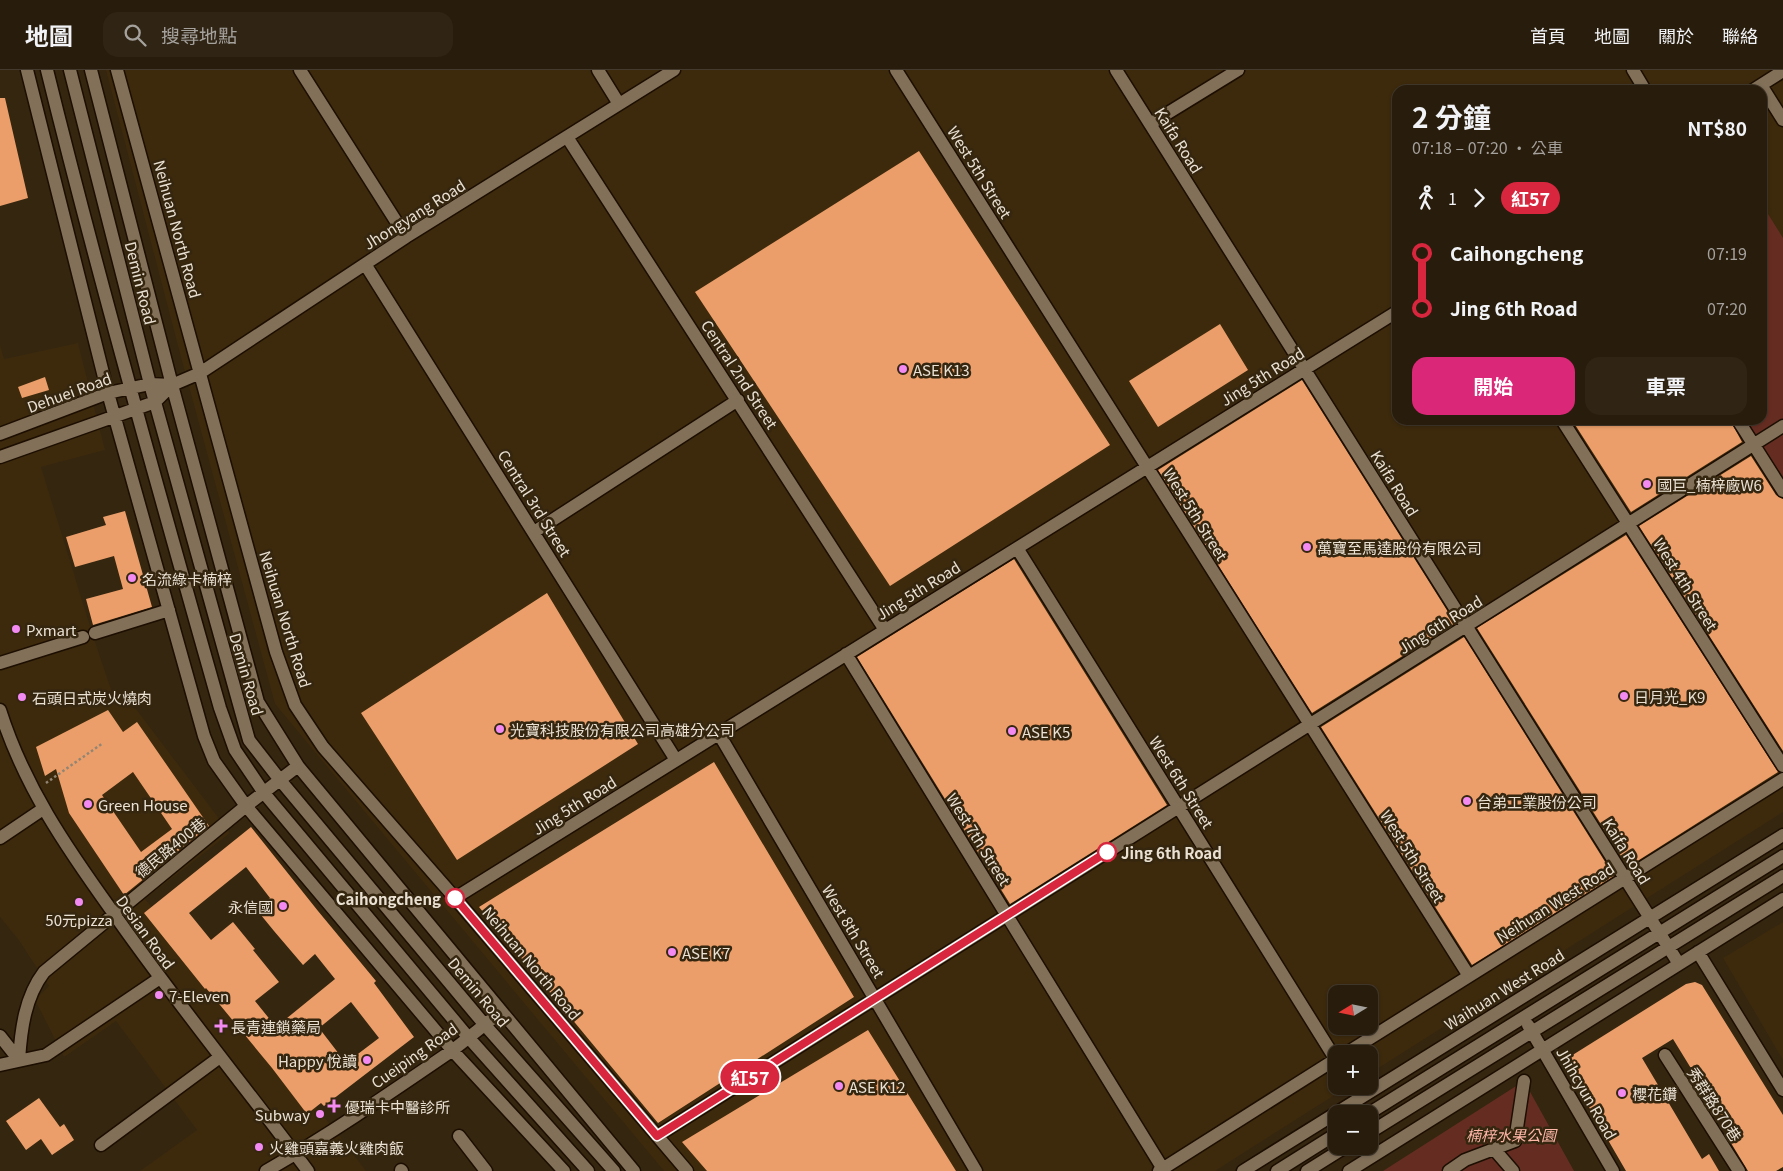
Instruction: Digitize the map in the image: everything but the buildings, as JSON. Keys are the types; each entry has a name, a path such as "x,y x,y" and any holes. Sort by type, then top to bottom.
{"street":[{"path":"27,70 114,416 204,736 214,761 246,806 452,1050 564,1171"},
{"path":"47,70 135,409 220,708 235,750 264,793 468,1037 588,1171"},
{"name":"Demin Road","path":"70,70 154,402 249,740 280,780 484,1024 611,1170"},
{"name":"Demin Road","path":"91,70 172,386 258,702 298,766 634,1171"},
{"name":"Neihuan North Road","path":"118,70 276,652 295,705 323,748 455,898 687,1171"},
{"path":"300,70 406,237"},
{"path":"598,70 619,104"},
{"name":"Jhongyang Road","path":"154,402 172,386 200,372 406,237 674,70"},
{"name":"West 5th Street","path":"896,70 1469,976"},
{"name":"Kaifa Road","path":"1116,70 1679,964"},
{"path":"1150,124 1238,70"},
{"path":"1633,70 1642,85"},
{"path":"1760,85 1783,71"},
{"path":"1767,100 1783,120"},
{"name":"Central 2nd Street","path":"567,137 886,630"},
{"name":"Central 3rd Street","path":"365,264 676,760"},
{"name":"Jing 5th Road","path":"455,898 1392,315"},
{"name":"Dehuei Road","path":"0,434 108,393 150,384 172,386"},
{"path":"534,532 738,400"},
{"path":"0,457 154,402"},
{"name":"West 4th Street","path":"1565,425 1783,766"},
{"path":"1741,425 1783,492"},
{"name":"Jing 6th Road","path":"657,1136 1783,426"},
{"name":"West 6th Street","path":"1017,548 1328,1046"},
{"path":"96,633 169,610"},
{"path":"0,663 83,637"},
{"name":"West 7th Street","path":"846,654 1161,1170"},
{"name":"Desian Road","path":"0,710 8,736 34,791 66,847 160,978 308,1171"},
{"name":"West 8th Street","path":"718,734 976,1171"},
{"name":"德民路400巷","path":"19,1060 20,1031 35,983 44,972 246,806 298,766"},
{"name":"Neihuan West Road","path":"1359,1045 1783,779"},
{"path":"0,838 43,809"},
{"name":"Waihuan West Road","path":"1243,1171 1783,835"},
{"path":"1378,1108 1783,856"},
{"path":"1378,1126 1783,876"},
{"path":"1349,1171 1783,899"},
{"path":"1698,952 1783,1090"},
{"path":"0,1065 46,1055 160,978"},
{"path":"1514,1001 1523,1017"},
{"name":"Cueiping Road","path":"266,1171 296,1154 452,1050 502,1012"},
{"name":"Jhihcyun Road","path":"1523,1017 1613,1171"},
{"path":"0,1036 19,1060"},
{"name":"秀群路870巷","path":"1665,1055 1738,1171"},
{"path":"101,1145 220,1057"},
{"path":"1161,1170 1328,1064"},
{"path":"1449,1171 1465,1160 1515,1141 1524,1081"},
{"path":"459,1136 486,1171"},
{"path":"1277,1171 1328,1139"},
{"path":"1494,1150 1509,1170"},
{"path":"1307,1171 1333,1155"},
{"path":"611,1170 623,1158"}],"path":[{"path":"34,791 103,744"}],"shaded area":[{"path":"106,70 1783,70 1783,812 1378,1068 1378,1045 1328,1045 1328,1095 1335,1095 1215,1171 664,1171 275,704 178,346"},
{"path":"78,343 105,450 41,467 94,639 115,701 136,709 230,833 145,899 342,1139 366,1171 140,1171 197,1130 116,1021 64,1057 35,1000 49,986 18,939 0,917 0,345 4,359"},
{"path":"1783,922 1783,1060 1723,958"}],"green space":[{"path":"1767,212 1783,238 1783,491 1741,425 1767,425"},
{"name":"楠梓水果公園","path":"1524,1081 1574,1171 1383,1171"}],"bus line":[{"name":"紅57","path":"455,898 657,1136 1107,852"}],"place":[{"name":"ASE K13","path":"903,369"},
{"name":"國巨_楠梓廠W6","path":"1647,484"},
{"name":"萬寶至馬達股份有限公司","path":"1307,547"},
{"name":"名流綠卡楠梓","path":"132,578"},
{"name":"Pxmart","path":"16,629"},
{"name":"日月光_K9","path":"1624,696"},
{"name":"石頭日式炭火燒肉","path":"22,697"},
{"name":"光寶科技股份有限公司高雄分公司","path":"500,729"},
{"name":"ASE K5","path":"1012,731"},
{"name":"台弟工業股份公司","path":"1467,801"},
{"name":"Green House","path":"88,804"},
{"name":"Jing 6th Road","path":"1107,852"},
{"name":"Caihongcheng","path":"455,898"},
{"name":"50元pizza","path":"79,902"},
{"name":"永信國","path":"283,906"},
{"name":"ASE K7","path":"672,952"},
{"name":"7-Eleven","path":"159,995"},
{"name":"長青連鎖藥局","path":"221,1026"},
{"name":"Happy 悅讀","path":"367,1060"},
{"name":"ASE K12","path":"839,1086"},
{"name":"櫻花鑽","path":"1622,1093"},
{"name":"優瑞卡中醫診所","path":"334,1106"},
{"name":"Subway","path":"320,1114"},
{"name":"火雞頭嘉義火雞肉飯","path":"259,1147"}]}
